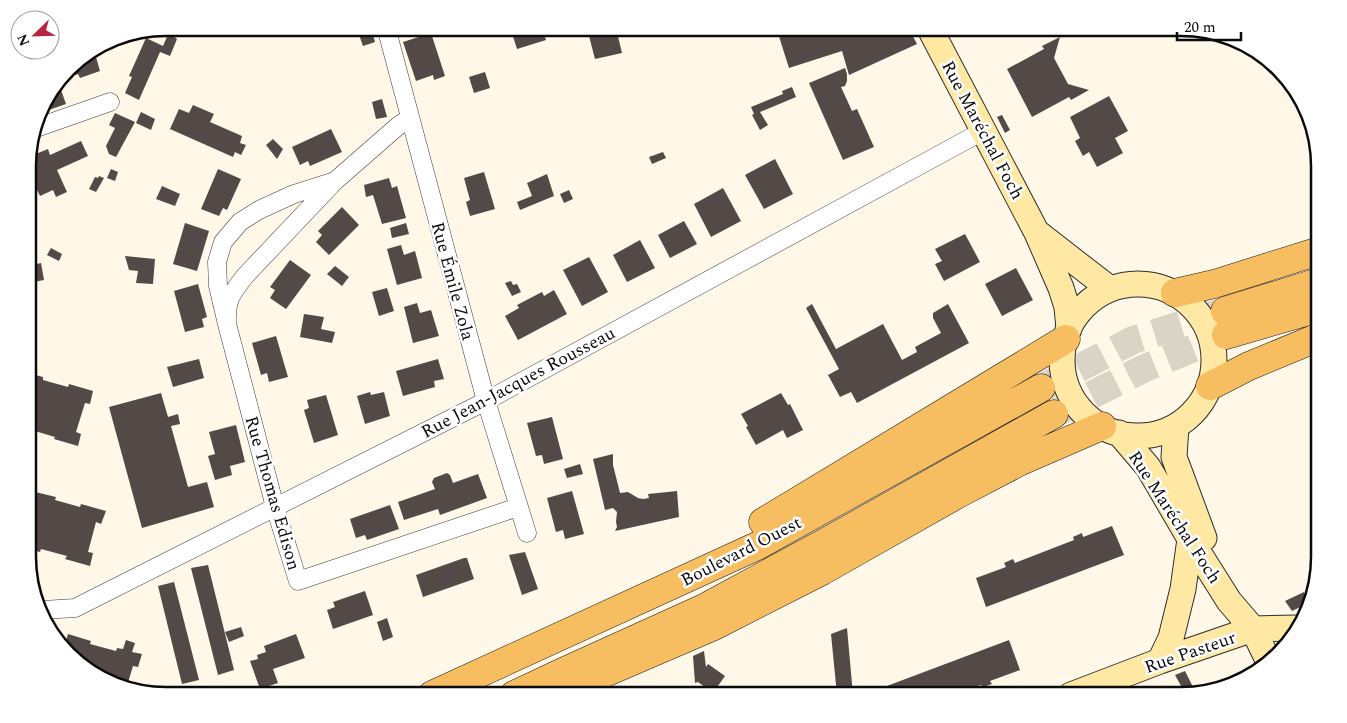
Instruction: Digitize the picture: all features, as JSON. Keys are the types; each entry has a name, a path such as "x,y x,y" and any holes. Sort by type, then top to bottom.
{"main road":[{"name":"Rue Maréchal Foch","path":"933,36 1037,233 1061,288 1067,307 1067,334"},
{"name":"Rue Maréchal Foch","path":"1037,233 1110,289"},
{"path":"1175,294 1214,284 1311,254"},
{"path":"1134,284 1159,287 1175,294 1194,309 1205,323 1211,338 1214,368 1210,386 1202,401 1190,415 1176,426 1156,434 1137,436 1110,430 1085,415 1073,399 1067,386 1063,367 1063,348 1067,334 1078,313 1093,299 1110,289 1134,284"},
{"path":"1311,285 1225,323 1311,309"},
{"path":"633,603 1067,334"},
{"path":"1210,386 1249,366 1311,340"},
{"name":"Boulevard Ouest","path":"450,687 757,546 1041,388"},
{"name":"Boulevard Ouest","path":"532,687 704,608 1054,414"},
{"name":"Rue Maréchal Foch","path":"1176,426 1174,457 1229,601"},
{"name":"Rue Maréchal Foch","path":"1110,430 1148,467 1190,540 1229,601 1253,629 1265,655"},
{"path":"574,687 712,627 822,571 1011,466 1110,430"},
{"path":"1160,661 1171,638 1183,589 1190,540"},
{"name":"Rue Pasteur","path":"1094,686 1253,629 1289,628"}],"street":[{"name":"Rue Émile Zola","path":"388,36 486,401 527,533"},
{"path":"43,125 110,102"},
{"name":"Rue Thomas Edison","path":"227,324 226,309 231,293 244,276 335,180 410,118"},
{"name":"Rue Jean-Jacques Rousseau","path":"48,610 74,608 486,401 982,131"},
{"name":"Rue Thomas Edison","path":"335,180 294,194 259,210 240,222 223,242 217,262 218,286 227,324 276,507 298,581 518,507"}],"building":[{"path":"167,36 174,36 177,39 170,56 160,52 139,100 125,93 132,77 129,76 146,38 163,46"},
{"path":"359,36 373,36 375,42 363,46"},
{"path":"422,36 432,36 445,76 434,80 433,75 416,81 403,42"},
{"path":"513,36 545,36 546,40 517,49"},
{"path":"589,36 618,36 622,53 595,59"},
{"path":"779,36 913,36 917,44 849,75 842,51 789,68"},
{"path":"1060,37 1054,58 1068,84 1089,90 1071,100 1069,97 1032,117 1007,69 1044,49 1042,46"},
{"path":"96,57 100,71 80,78 78,74 75,75"},
{"path":"845,68 847,81 845,86 841,87 852,111 857,109 874,147 843,160 809,83"},
{"path":"485,72 490,88 474,93 469,77"},
{"path":"792,87 796,97 760,112 768,125 760,130 752,115 754,114 751,107 783,94 782,91"},
{"path":"61,90 66,104 50,110 58,94"},
{"path":"1109,96 1128,131 1115,138 1123,153 1097,167 1089,152 1083,156 1075,141 1080,138 1070,117"},
{"path":"382,99 387,117 376,119 372,102"},
{"path":"193,105 214,114 210,122 242,136 240,143 246,145 241,155 235,152 233,157 170,129 179,109 189,113"},
{"path":"141,112 155,119 151,130 136,123"},
{"path":"115,113 135,122 116,157 109,154 106,146 115,128 109,125"},
{"path":"1002,115 1010,130 1005,133 997,117"},
{"path":"331,129 342,152 310,166 308,161 300,165 292,147"},
{"path":"273,139 283,149 277,159 266,145"},
{"path":"81,141 88,156 57,170 67,192 56,197 53,190 40,196 37,190 38,153 48,149 50,155"},
{"path":"663,152 666,158 652,164 649,157"},
{"path":"775,159 793,194 764,209 745,175"},
{"path":"111,169 118,172 115,181 107,178"},
{"path":"218,169 241,179 227,210 223,208 219,216 201,209"},
{"path":"484,172 495,209 470,216 466,202 470,200 464,178"},
{"path":"547,174 554,196 520,210 517,202 532,196 527,183"},
{"path":"99,176 104,178 96,192 89,189 95,177 98,178"},
{"path":"389,178 392,188 397,186 406,218 382,224 373,195 366,197 364,185"},
{"path":"162,186 180,194 175,206 156,199"},
{"path":"723,188 741,221 711,237 694,204"},
{"path":"569,190 573,199 564,203 560,194"},
{"path":"342,207 359,225 329,255 316,242 322,235 318,231"},
{"path":"684,221 697,244 670,258 658,235"},
{"path":"185,223 209,231 197,271 173,264"},
{"path":"406,223 409,234 392,238 390,228"},
{"path":"965,234 980,262 944,281 935,264 942,261 935,249"},
{"path":"640,240 655,268 627,282 613,255"},
{"path":"401,245 404,255 415,251 422,278 397,285 387,249"},
{"path":"51,248 62,254 59,261 47,255"},
{"path":"125,256 155,259 153,284 136,283 138,271 129,270"},
{"path":"589,257 608,292 582,306 563,270"},
{"path":"290,260 311,275 286,309 270,298 275,290 270,287"},
{"path":"41,263 44,280 37,281 37,264"},
{"path":"335,266 349,277 342,286 327,274"},
{"path":"1016,268 1033,300 1002,316 985,284"},
{"path":"511,281 513,285 517,284 521,292 512,296 505,283"},
{"path":"198,284 207,317 202,319 204,327 185,332 174,291"},
{"path":"387,288 394,311 379,316 372,292"},
{"path":"554,290 567,314 518,340 505,316 519,308 517,305 542,292 544,296"},
{"path":"417,303 420,313 431,310 439,336 413,343 404,307"},
{"path":"812,304 836,349 883,324 902,360 917,352 915,347 941,333 933,318 933,313 948,304 969,343 857,403 851,392 840,397 828,375 839,369 806,308"},
{"path":"304,314 324,317 321,329 335,332 332,343 300,337"},
{"path":"276,336 288,377 269,382 267,373 261,375 252,343"},
{"path":"199,359 204,378 173,387 167,367"},
{"path":"438,359 444,379 434,381 435,387 403,396 396,371"},
{"path":"36,375 43,377 43,380 68,387 69,384 93,391 90,404 85,403 76,432 81,434 78,446 54,439 55,437 36,431"},
{"path":"370,392 371,395 384,392 390,416 365,424 357,396"},
{"path":"161,393 168,417 178,414 180,424 171,426 188,487 207,482 214,507 142,528 109,407"},
{"path":"781,393 788,405 790,404 803,430 787,438 783,430 756,445 741,414"},
{"path":"326,395 338,435 314,443 304,410 309,408 307,400"},
{"path":"552,417 563,459 544,464 542,455 536,456 527,423"},
{"path":"236,425 245,462 230,466 232,475 215,480 208,456 215,454 209,432"},
{"path":"613,454 613,465 620,493 628,492 643,499 649,498 648,494 677,491 679,517 615,531 617,527 617,512 613,508 605,510 593,459"},
{"path":"580,464 583,474 567,478 564,469"},
{"path":"447,473 450,475 453,483 478,474 487,498 440,515 438,509 404,520 398,502 435,489 432,482 434,478"},
{"path":"572,491 584,534 565,539 563,530 556,532 547,498"},
{"path":"36,492 56,497 55,500 80,507 81,504 106,511 101,524 96,522 88,552 93,553 90,566 65,559 67,556 41,549 40,552 36,551"},
{"path":"390,505 399,529 367,540 365,535 356,538 350,519"},
{"path":"1112,526 1124,555 986,607 976,578 1006,567 1004,563 1013,559 1015,563 1074,540 1073,537 1082,533 1083,537"},
{"path":"525,552 538,589 522,595 509,555"},
{"path":"467,558 474,579 423,597 416,575"},
{"path":"208,565 234,670 218,675 191,568"},
{"path":"174,582 199,680 182,684 158,586"},
{"path":"365,591 373,615 333,629 327,610 335,607 333,602"},
{"path":"1304,592 1305,594 1300,607 1292,611 1285,601"},
{"path":"387,618 393,637 383,641 377,622"},
{"path":"241,627 244,636 229,642 225,632"},
{"path":"847,628 852,686 836,686 831,634"},
{"path":"68,634 91,641 90,644 116,651 117,648 123,649 126,640 135,643 132,652 142,654 138,667 133,666 129,681 94,665 74,649 66,640"},
{"path":"296,634 305,658 273,669 278,683 259,687 250,661 258,659 257,655 266,652 264,646"},
{"path":"1009,640 1020,670 990,681 992,684 985,686 886,686"},
{"path":"704,651 706,667 708,664 725,676 718,686 704,686 698,682 695,683 693,656"},
{"path":"1185,671 1192,686 1181,686 1175,675"}],"tunnel":[{"path":"1041,388 1133,340 1225,311"},
{"path":"1054,414 1145,368 1226,335"}]}
